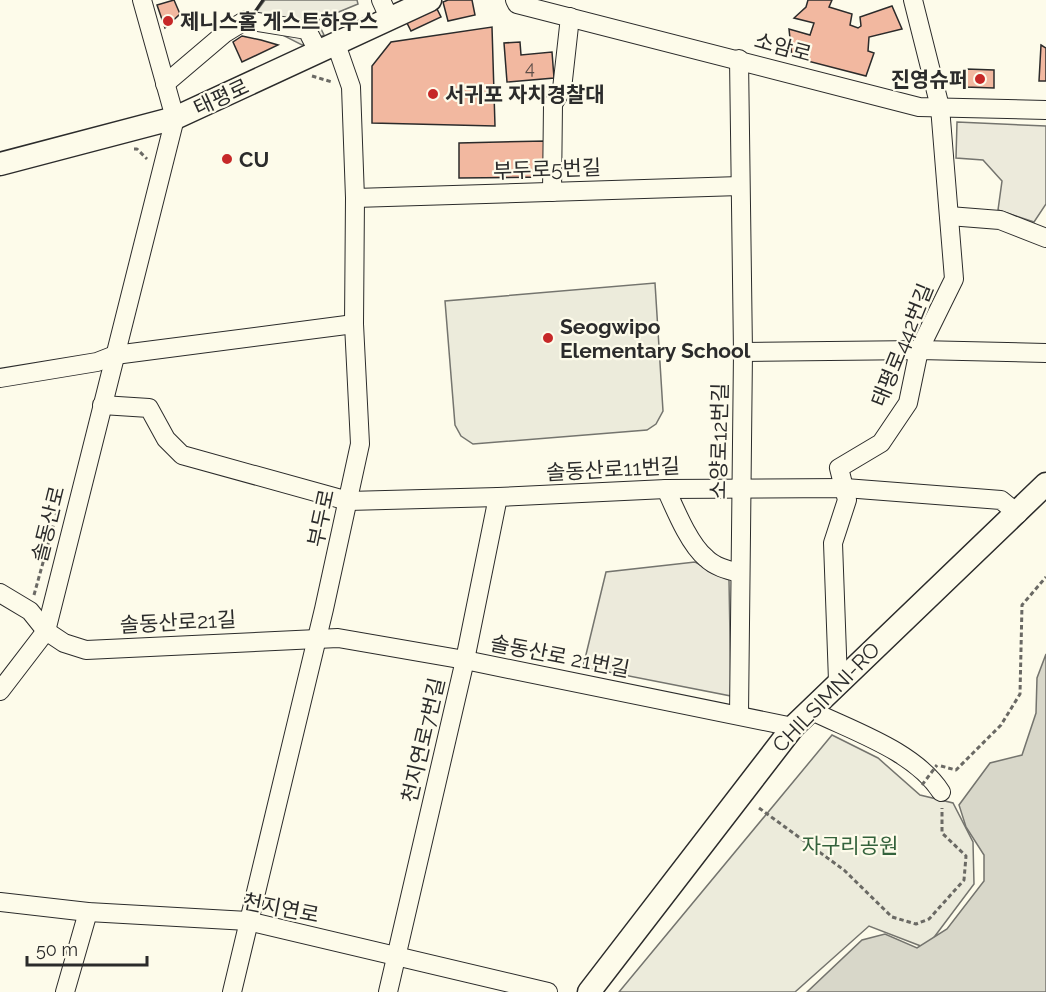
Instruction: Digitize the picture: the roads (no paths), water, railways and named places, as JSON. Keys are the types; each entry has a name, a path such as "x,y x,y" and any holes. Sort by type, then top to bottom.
{"main road":[{"name":"태평로","path":"0,164 175,118 317,52 386,10 430,0"},
{"name":"CHILSIMNI-RO","path":"590,992 793,727 838,681 1018,514 1046,484"}],"street":[{"path":"142,0 175,118"},
{"name":"소암로","path":"515,0 517,4 739,59 919,107 1046,110"},
{"name":"태평로442번길","path":"838,681 832,543 847,500 839,468 881,443 908,403 920,350 954,279 940,108 913,0"},
{"path":"552,192 553,104 562,89 570,16"},
{"name":"부두로","path":"165,84 225,33 246,20 307,30 317,52 351,87 355,198 354,324 360,444 232,992"},
{"name":"소양로12번길","path":"739,59 743,352 739,709"},
{"name":"솔동산로","path":"0,691 45,631 175,118"},
{"name":"부두로5번길","path":"355,198 740,186"},
{"path":"949,216 1000,220 1046,238"},
{"path":"0,378 97,362 115,355 354,324"},
{"path":"743,352 920,350 1046,353"},
{"name":"솔동산로11번길","path":"102,405 149,408 166,438 182,455 348,501 666,489 845,488 1002,500 1018,514"},
{"path":"666,489 678,517 705,558 723,568 740,573"},
{"name":"천지연로7번길","path":"388,992 465,660 498,497"},
{"path":"0,593 30,611 45,631"},
{"name":"솔동산로21길","path":"45,631 64,642 86,650 316,638"},
{"name":"솔동산로 21번길","path":"316,638 338,638 739,709 793,727"},
{"path":"810,710 910,760 933,779 941,792"},
{"name":"천지연로","path":"0,902 88,912 248,921 548,992"},
{"path":"65,992 88,912"}],"place":[{"name":"제니스홀 게스트하우스","path":"168,21"},
{"name":"진영슈퍼","path":"980,79"},
{"name":"서귀포 자치경찰대","path":"433,94"},
{"name":"CU","path":"227,159"},
{"name":"Seogwipo Elementary School","path":"548,338"}],"park label":[{"name":"자구리공원","path":"850,845"}]}
